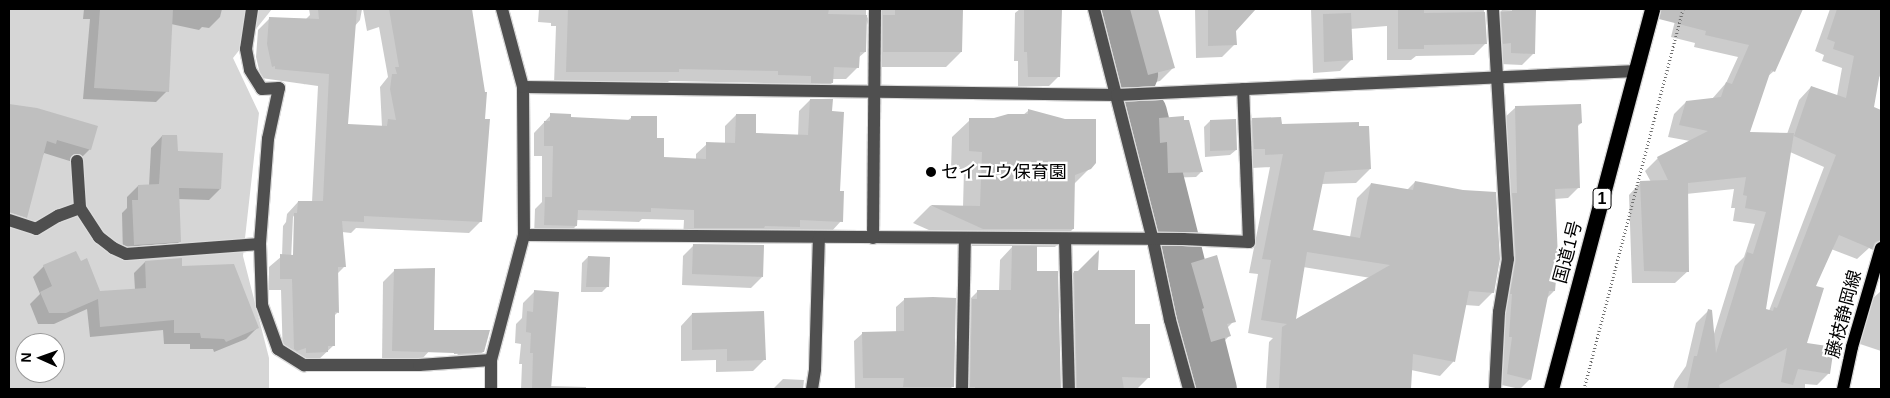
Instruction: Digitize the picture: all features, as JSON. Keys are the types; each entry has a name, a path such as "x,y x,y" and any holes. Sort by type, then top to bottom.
{"highway":[{"name":"国道1号","path":"1551,389 1652,9"}],"main road":[{"name":"藤枝静岡線","path":"1843,389 1864,302 1881,248"}],"street":[{"path":"252,9 246,49 250,70 262,89 279,88 268,139 260,244 262,305 278,349 304,365 419,365 491,360"},
{"path":"491,389 491,360 524,235 522,87 502,9"},
{"path":"873,238 875,9"},
{"path":"1094,9 1117,95 1160,240 1170,320 1189,389"},
{"path":"1493,9 1508,259 1499,312 1495,389"},
{"path":"522,87 875,94 1117,95 1636,71"},
{"path":"524,235 1184,239 1250,242 1243,89"},
{"path":"77,161 80,208 99,237 113,248 126,254 260,244"},
{"path":"9,220 36,229 58,216 80,208"},
{"path":"812,389 815,369 819,238"},
{"path":"962,389 966,238"},
{"path":"1065,239 1069,389"}],"path":[{"path":"1584,389 1683,9"}],"shaded area":[{"path":"9,9 272,9 233,58 259,113 243,256 269,358 269,389 9,389"}],"building":[{"path":"100,9 173,9 169,92 94,88"},
{"path":"318,9 357,9 348,124 387,126 388,119 396,120 390,89 392,74 397,74 395,67 399,67 389,9 472,9 485,92 487,92 485,119 490,119 482,222 364,216 364,222 342,221 346,267 338,267 339,313 335,312 335,346 328,346 328,352 306,353 306,348 297,351 294,349 292,279 280,279 280,254 293,255 294,213 297,213 298,201 323,201 329,74 275,69 275,66 272,67 267,44 269,17 319,19"},
{"path":"568,9 829,9 828,14 867,15 866,52 860,52 859,68 834,67 833,83 811,83 811,76 778,75 778,71 679,69 679,72 566,72"},
{"path":"895,9 963,9 962,52 883,52 883,15 895,15"},
{"path":"1024,9 1062,9 1060,77 1028,77 1027,52 1024,52"},
{"path":"1130,9 1158,9 1175,68 1148,75"},
{"path":"1208,9 1256,9 1236,31 1237,45 1208,46"},
{"path":"1424,9 1424,13 1485,12 1487,44 1424,45 1424,49 1398,49 1398,10"},
{"path":"1512,9 1536,10 1535,54 1511,53 1511,43 1503,44 1501,12 1512,11"},
{"path":"1661,9 1803,9 1775,72 1771,70 1750,132 1794,133 1766,309 1773,311 1774,307 1777,308 1836,155 1794,136 1811,86 1846,98 1854,56 1833,49 1835,42 1827,39 1837,9 1881,9 1881,67 1874,107 1881,110 1881,240 1875,242 1872,249 1839,235 1816,286 1824,288 1807,343 1834,347 1830,374 1798,369 1793,385 1781,382 1787,348 1719,385 1720,389 1687,389 1694,356 1697,356 1708,309 1712,310 1716,353 1747,252 1753,254 1766,212 1745,208 1747,196 1743,195 1746,177 1688,183 1689,272 1644,271 1640,181 1668,180 1657,157 1708,131 1679,125 1686,101 1721,97 1726,82 1732,84 1749,45 1705,35 1706,31 1659,19"},
{"path":"1351,13 1353,60 1324,62 1323,14"},
{"path":"810,99 833,99 832,111 844,112 840,191 844,191 843,222 800,220 800,227 694,228 694,210 651,208 651,212 578,210 577,226 544,225 545,197 552,197 553,146 544,146 544,121 550,121 550,113 571,114 571,117 631,120 631,116 657,116 657,138 664,138 664,157 706,159 706,142 735,143 736,114 756,114 756,133 808,135"},
{"path":"9,104 37,108 98,126 91,150 57,140 56,144 47,141 27,218 9,212"},
{"path":"1581,104 1582,123 1578,124 1580,188 1555,189 1558,258 1555,291 1549,291 1531,380 1507,374 1512,337 1509,337 1512,294 1510,294 1516,259 1512,193 1517,193 1515,106"},
{"path":"1028,109 1065,119 1096,119 1096,163 1091,169 1075,175 1074,229 983,229 930,205 980,206 982,152 969,151 969,118 994,118 1008,114 1028,114"},
{"path":"1184,116 1184,120 1189,120 1203,172 1168,173 1167,142 1160,143 1159,118"},
{"path":"1281,117 1282,124 1359,122 1359,126 1369,126 1371,169 1325,172 1313,230 1360,238 1371,183 1413,190 1415,181 1463,190 1496,192 1500,259 1494,293 1469,291 1455,362 1413,354 1411,389 1279,389 1282,327 1287,324 1261,320 1271,260 1262,259 1283,154 1265,155 1265,149 1254,149 1252,118","holes":["1307,252 1390,265 1296,319"]},
{"path":"1236,119 1237,150 1210,151 1210,120"},
{"path":"162,135 177,135 178,151 223,153 221,189 179,188 181,242 134,245 132,200 138,200 138,185 159,184"},
{"path":"693,244 764,245 763,277 692,274"},
{"path":"1012,246 1037,246 1037,271 1058,271 1061,389 975,389 975,387 970,387 972,299 977,299 977,290 1011,290"},
{"path":"1099,250 1098,270 1135,270 1135,324 1150,324 1150,378 1122,377 1124,389 1077,389 1074,271 1078,271"},
{"path":"76,251 81,261 87,258 100,291 146,288 145,261 182,258 182,266 234,264 259,328 226,342 224,339 201,338 200,333 174,333 174,320 100,327 98,299 66,313 49,313 40,292 52,286 43,265"},
{"path":"1217,255 1236,322 1227,324 1231,336 1211,342 1202,309 1204,308 1191,263"},
{"path":"588,256 610,257 609,287 586,287"},
{"path":"435,268 434,330 490,330 484,352 454,354 392,351 394,269"},
{"path":"534,290 559,292 551,389 532,389 533,353 530,353 531,333 526,332 527,311 533,312"},
{"path":"904,298 956,298 954,387 903,387 904,378 863,378 862,332 904,331"},
{"path":"764,311 766,360 727,361 727,349 692,350 692,313"}],"waterway":[{"path":"1115,9 1134,74"},
{"path":"1143,113 1213,389"}],"place":[{"name":"セイユウ保育園","path":"931,172"}]}
